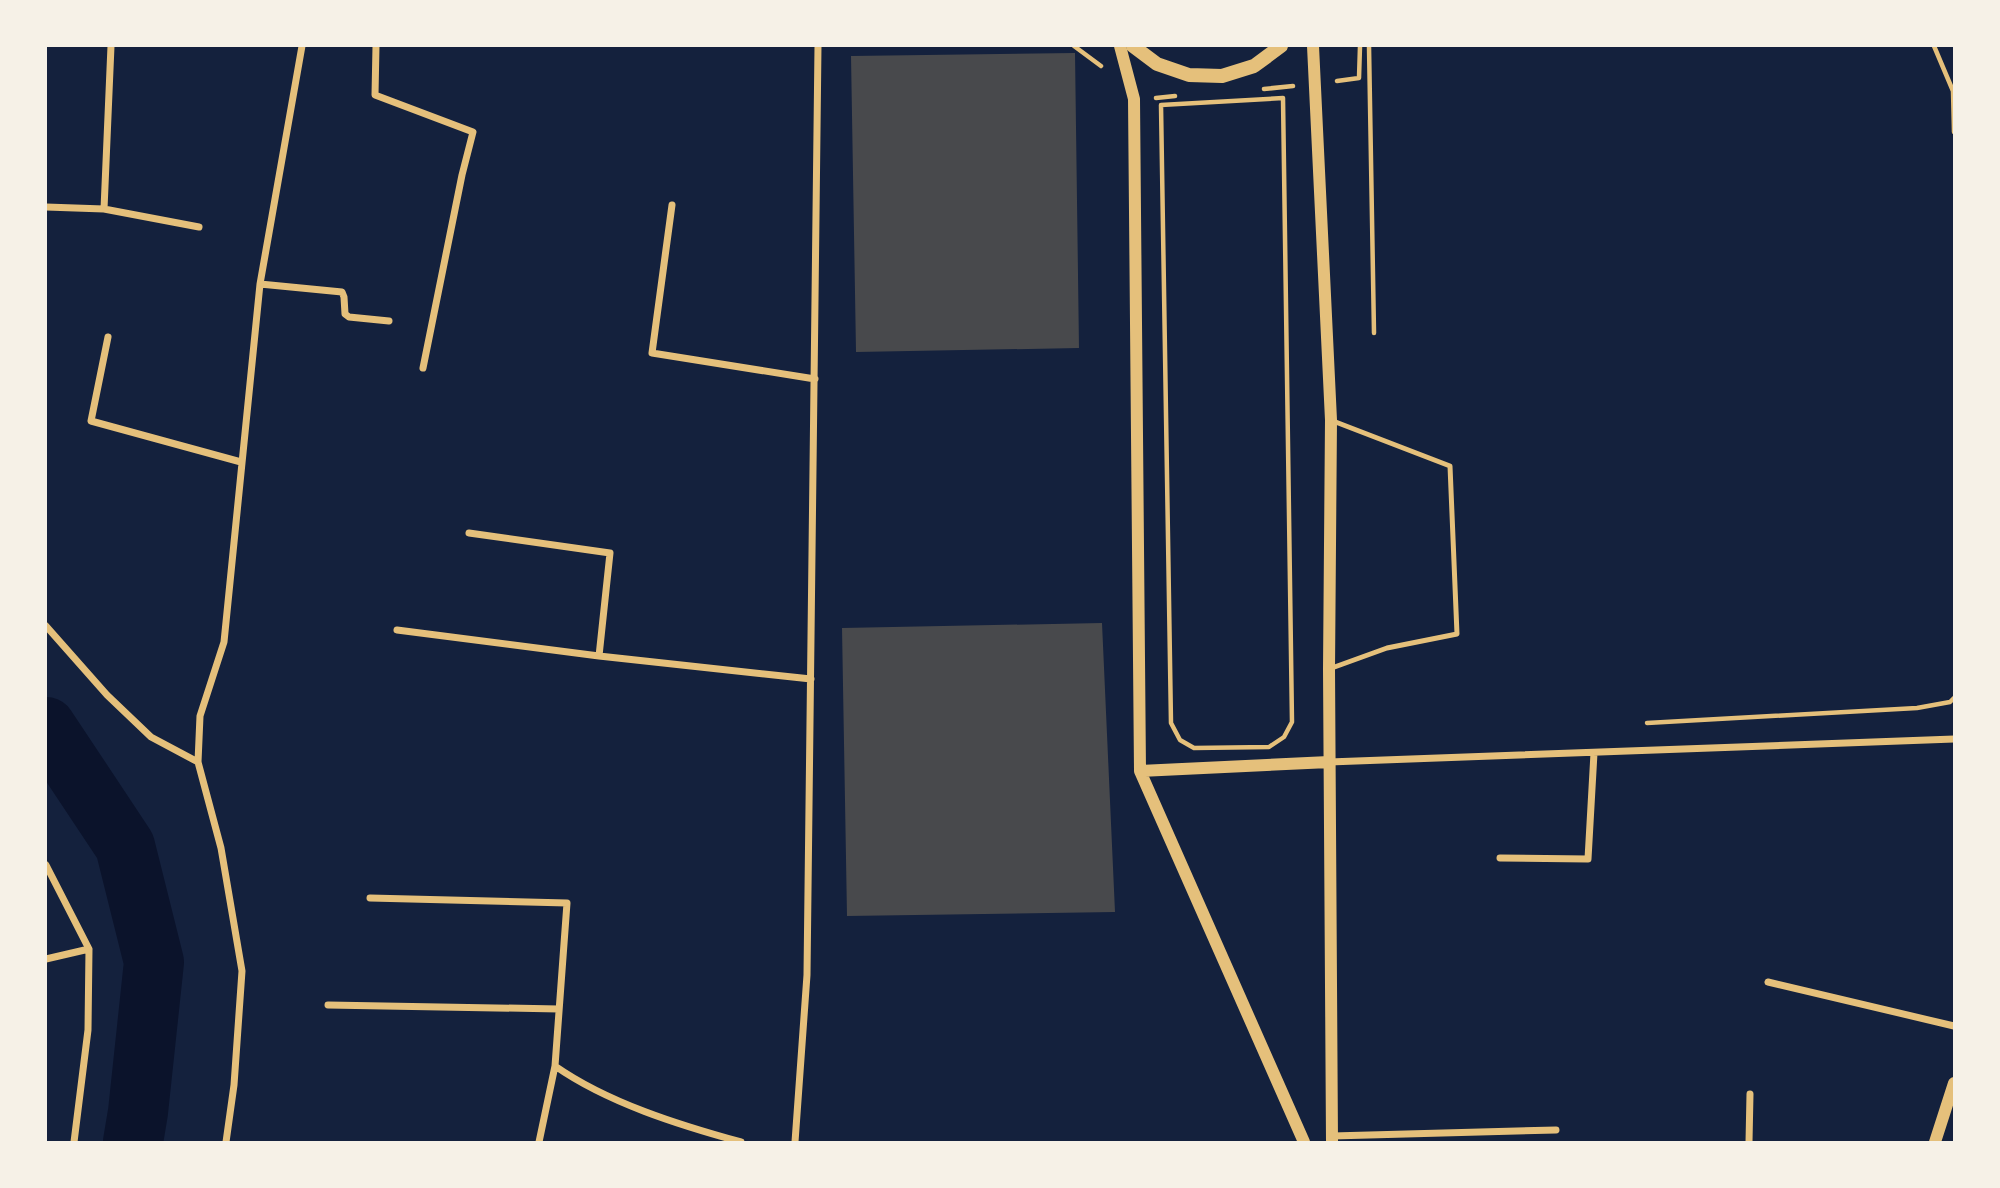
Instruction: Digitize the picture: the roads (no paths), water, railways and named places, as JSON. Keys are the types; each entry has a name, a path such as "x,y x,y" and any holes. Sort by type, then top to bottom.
{"main road":[{"path":"1133,46 1157,64 1178,72 1222,76 1254,66 1281,46"}],"street":[{"path":"104,209 111,46"},
{"path":"226,1143 234,1085 242,971 221,848 198,762 200,716 224,642 260,284 302,46"},
{"path":"376,46 375,95 473,132 423,368"},
{"path":"795,1143 807,975 818,46"},
{"path":"1120,46 1134,99 1140,771 1304,1143"},
{"path":"1313,46 1331,420 1329,762 1332,1139 1556,1130"},
{"path":"672,205 652,353 815,379"},
{"path":"46,206 104,209 199,227"},
{"path":"260,284 342,292 345,314 349,317 389,321"},
{"path":"108,337 91,421 241,462"},
{"path":"469,533 610,553 599,656"},
{"path":"46,626 107,695 151,737 198,762"},
{"path":"397,630 811,679"},
{"path":"1140,771 1955,739"},
{"path":"1500,858 1588,859 1594,753"},
{"path":"46,865 89,949 88,1030 74,1143"},
{"path":"370,898 567,903 555,1066 539,1143"},
{"path":"46,959 89,949"},
{"path":"1768,982 1955,1026"},
{"path":"328,1005 559,1009"},
{"path":"555,1066 574,1080 649,1113 741,1143"},
{"path":"1935,1143 1955,1083"},
{"path":"1749,1143 1750,1094"}],"lane":[{"path":"1329,669 1387,648 1457,634 1450,466 1331,420"}],"waterway":[{"path":"46,727 125,846 154,962 133,1142"}]}
